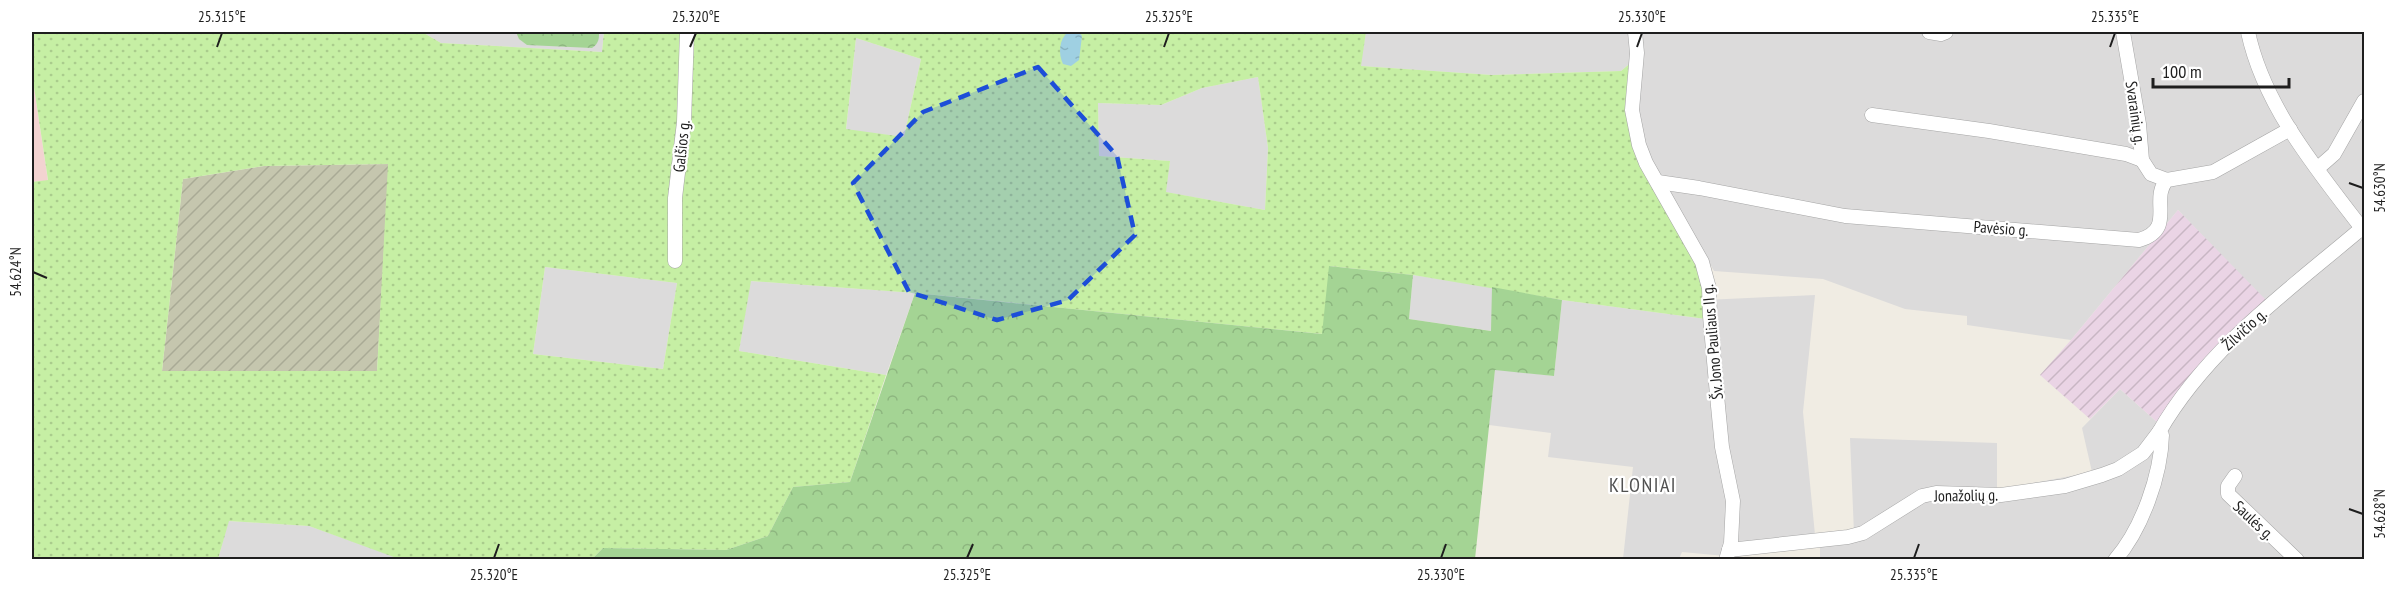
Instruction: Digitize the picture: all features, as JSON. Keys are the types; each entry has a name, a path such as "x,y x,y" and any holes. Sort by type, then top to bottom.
{"street":[{"name":"Galšios g.","path":"675,261 675,198 684,122 687,32"},
{"name":"Šv. Jono Pauliaus II g.","path":"1635,32 1637,53 1632,110 1635,129 1646,163 1702,262 1709,288 1722,447 1733,501 1728,555"},
{"path":"1929,32 1941,34 1946,32"},
{"name":"Svarainių g.","path":"2123,32 2139,124 2142,160 2151,174 2167,180"},
{"path":"2248,32 2265,82 2290,129 2363,230"},
{"path":"2318,168 2334,154 2364,101"},
{"path":"1872,115 1989,131 2126,154 2142,160"},
{"path":"2167,180 2213,172 2290,129"},
{"name":"Pavėsio g.","path":"1658,182 1845,216 2139,240 2150,237 2157,228 2162,213 2162,189 2167,180"},
{"name":"Žilvičio g.","path":"2159,432 2183,394 2236,334 2363,230"},
{"path":"2115,560 2128,541 2158,471 2162,435 2159,432"},
{"name":"Jonažolių g.","path":"1728,555 1863,533 1922,496 1936,493 2001,495 2065,486 2118,469 2143,453 2159,432"},
{"name":"Saulės g.","path":"2235,476 2228,486 2228,494 2296,560"}],"highlighted area":[{"path":"1038,67 1117,156 1135,235 1068,300 997,320 909,292 853,183 923,112"}],"shaded area":[{"path":"422,32 604,32 602,52 441,43"},
{"path":"1366,32 1630,32 1632,62 1621,71 1492,75 1360,66"},
{"path":"1639,32 2364,32 2364,559 1820,559 1820,545 1854,533 1850,438 1997,443 1997,490 2092,472 2082,428 2120,389 2158,423 2205,357 2267,303 2178,210 2071,340 1967,325 1967,316 1905,309 1823,279 1714,271 1648,156 1642,140 1637,101"},
{"path":"856,38 921,59 904,137 846,130"},
{"path":"32,74 48,181 32,182"},
{"path":"1258,77 1268,148 1265,210 1165,192 1170,161 1099,156 1098,103 1161,105 1202,88"},
{"path":"389,164 377,371 162,371 183,179 264,166"},
{"path":"2178,210 2268,302 2205,357 2158,423 2120,389 2090,419 2040,375"},
{"path":"545,267 677,283 663,369 533,354"},
{"path":"1413,275 1492,287 1492,331 1409,319"},
{"path":"750,281 915,293 886,375 739,351"},
{"path":"1815,295 1803,412 1816,545 1736,557 1682,552 1679,559 1623,559 1633,467 1548,457 1551,433 1489,425 1495,369 1554,376 1562,300 1706,319 1705,300"},
{"path":"228,521 309,526 402,559 218,560"}],"green space":[{"path":"32,32 422,32 441,43 602,52 604,32 1366,32 1361,66 1492,75 1621,71 1633,61 1630,118 1700,268 1706,319 1562,300 1413,275 1330,266 1323,334 915,293 751,281 739,351 886,375 850,482 793,487 768,536 726,550 603,548 592,559 402,560 309,526 229,521 218,559 32,559 32,182 48,180 32,74","holes":["856,38 921,59 904,137 846,129","1258,77 1268,148 1265,210 1166,192 1170,161 1099,156 1098,103 1161,105 1202,88","388,164 377,371 162,371 183,179 264,166","545,267 677,283 663,369 533,354"]},
{"path":"516,32 599,32 599,37 592,48 527,45 519,39"},
{"path":"1329,266 1413,275 1409,319 1491,331 1492,287 1562,300 1554,376 1495,370 1475,559 592,559 603,548 726,550 768,536 793,487 850,482 915,293 1322,334"}],"water":[{"path":"1068,32 1079,32 1082,36 1079,60 1071,66 1063,64 1060,51 1061,43"}],"district":[{"name":"KLONIAI","path":"1643,485"}]}
